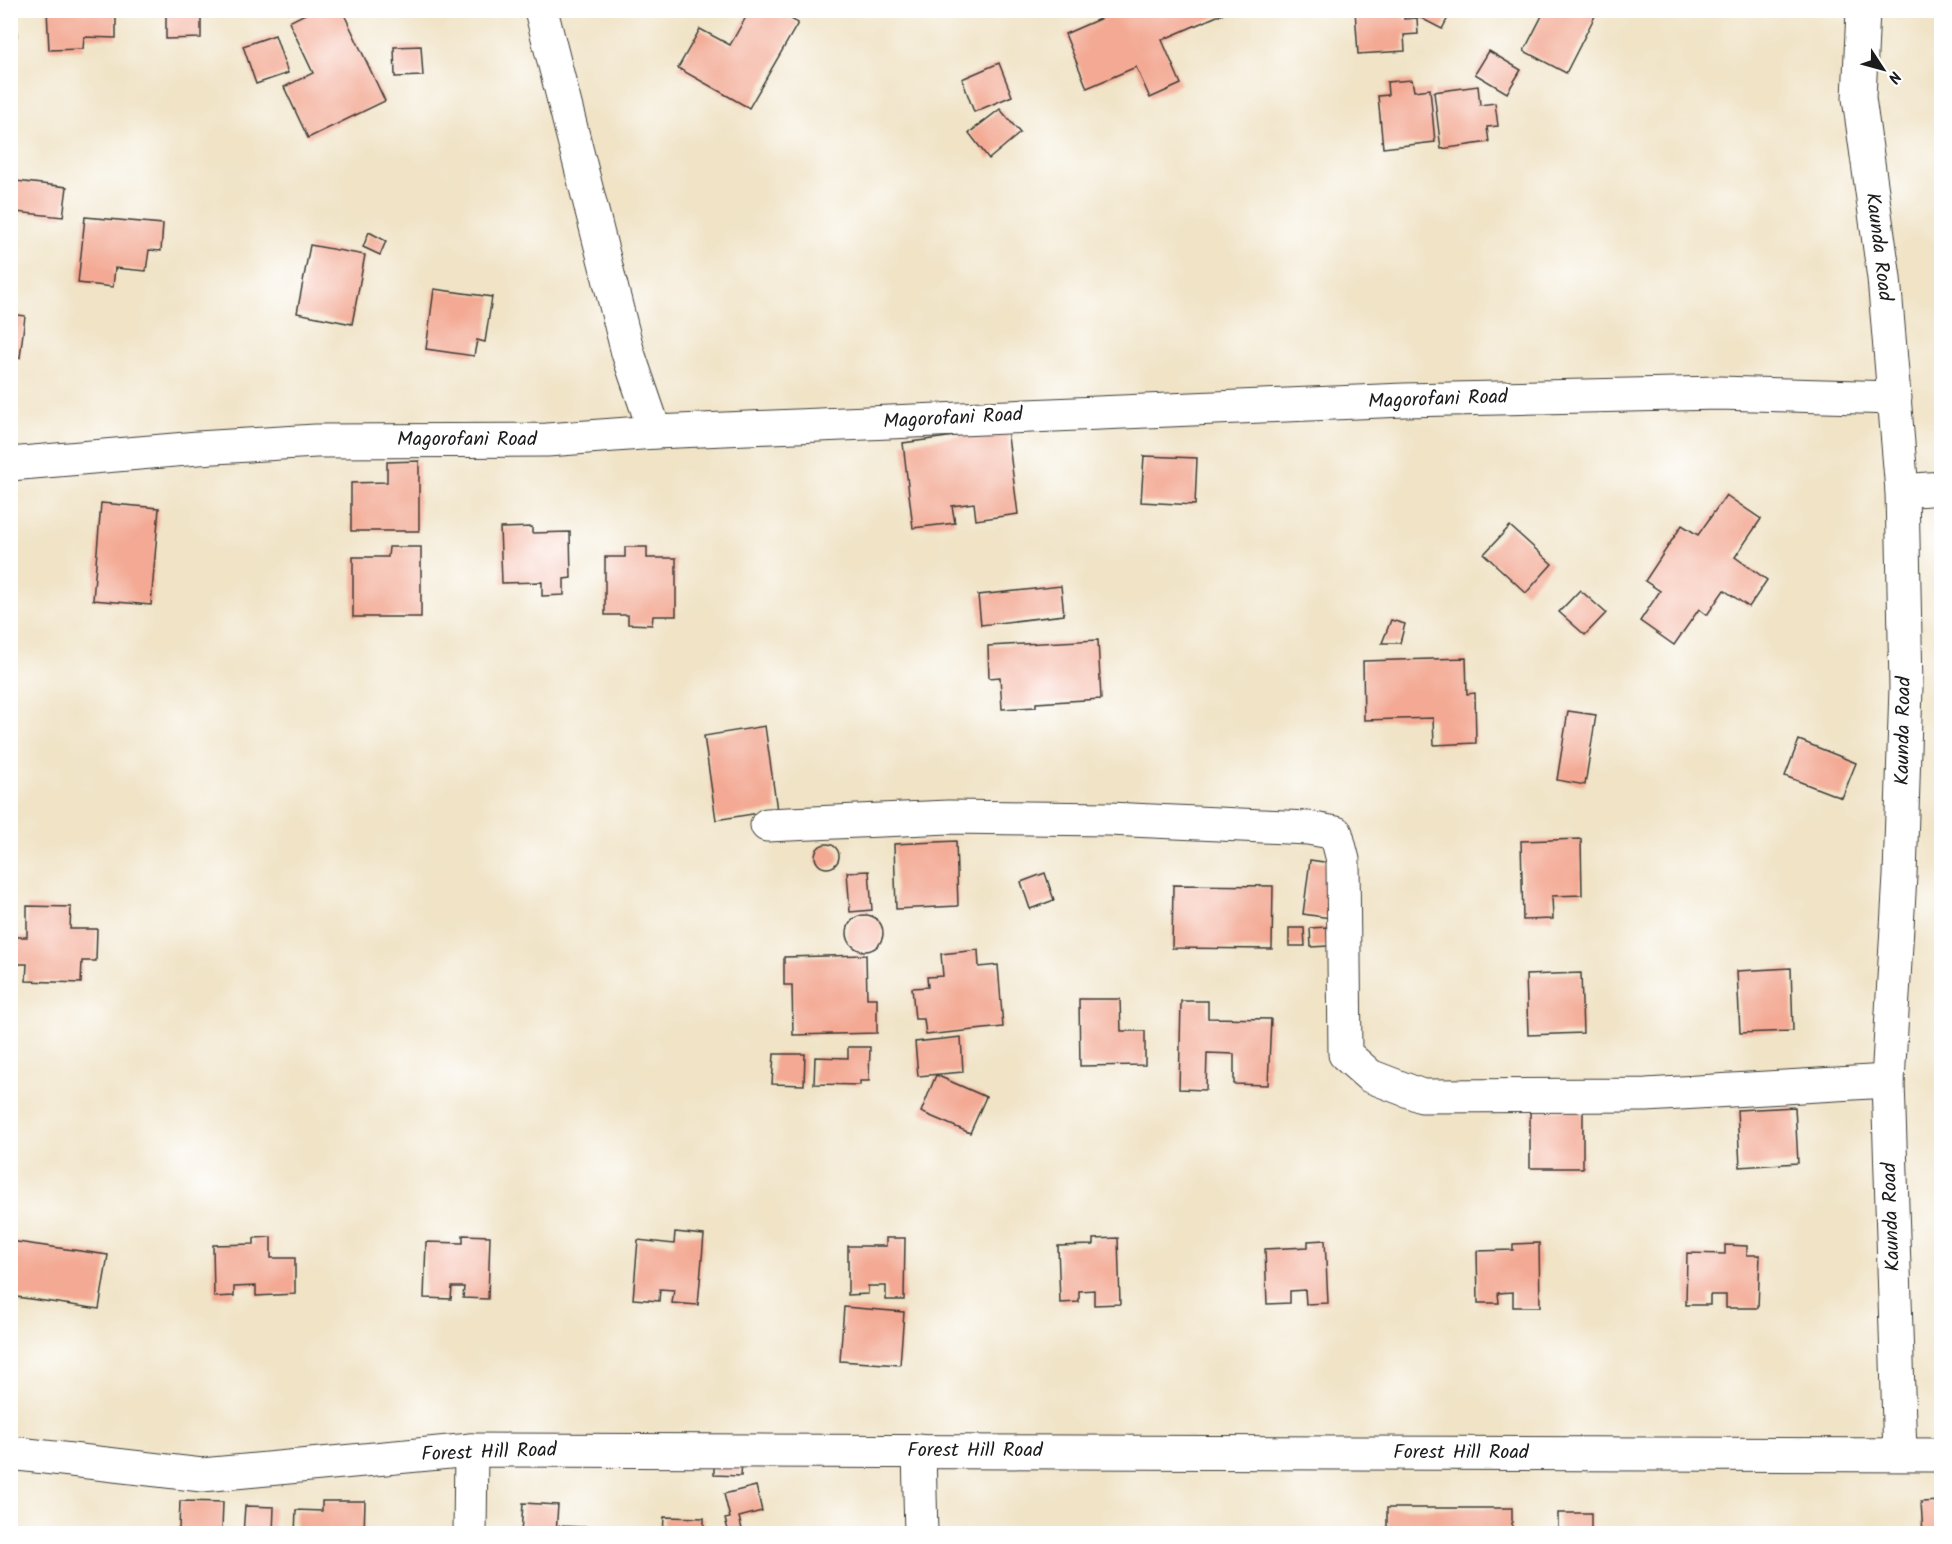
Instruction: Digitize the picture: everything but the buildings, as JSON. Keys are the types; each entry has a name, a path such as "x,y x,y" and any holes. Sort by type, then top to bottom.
{"street":[{"path":"541,10 628,353 655,432"},
{"name":"Kaunda Road","path":"1863,10 1859,98 1884,278 1902,491 1906,687 1900,876 1888,1081 1900,1454"},
{"name":"Magorofani Road","path":"10,464 198,448 316,441 547,440 655,432 1404,400 1719,393 1895,398"},
{"path":"1902,491 1941,488"},
{"path":"767,825 949,817 1109,819 1308,828 1336,833 1343,860 1345,1054 1370,1076 1422,1096 1646,1095 1888,1081"},
{"path":"470,1533 471,1450"},
{"name":"Forest Hill Road","path":"10,1453 202,1475 471,1450 1941,1455"},
{"path":"919,1451 921,1533"}]}
